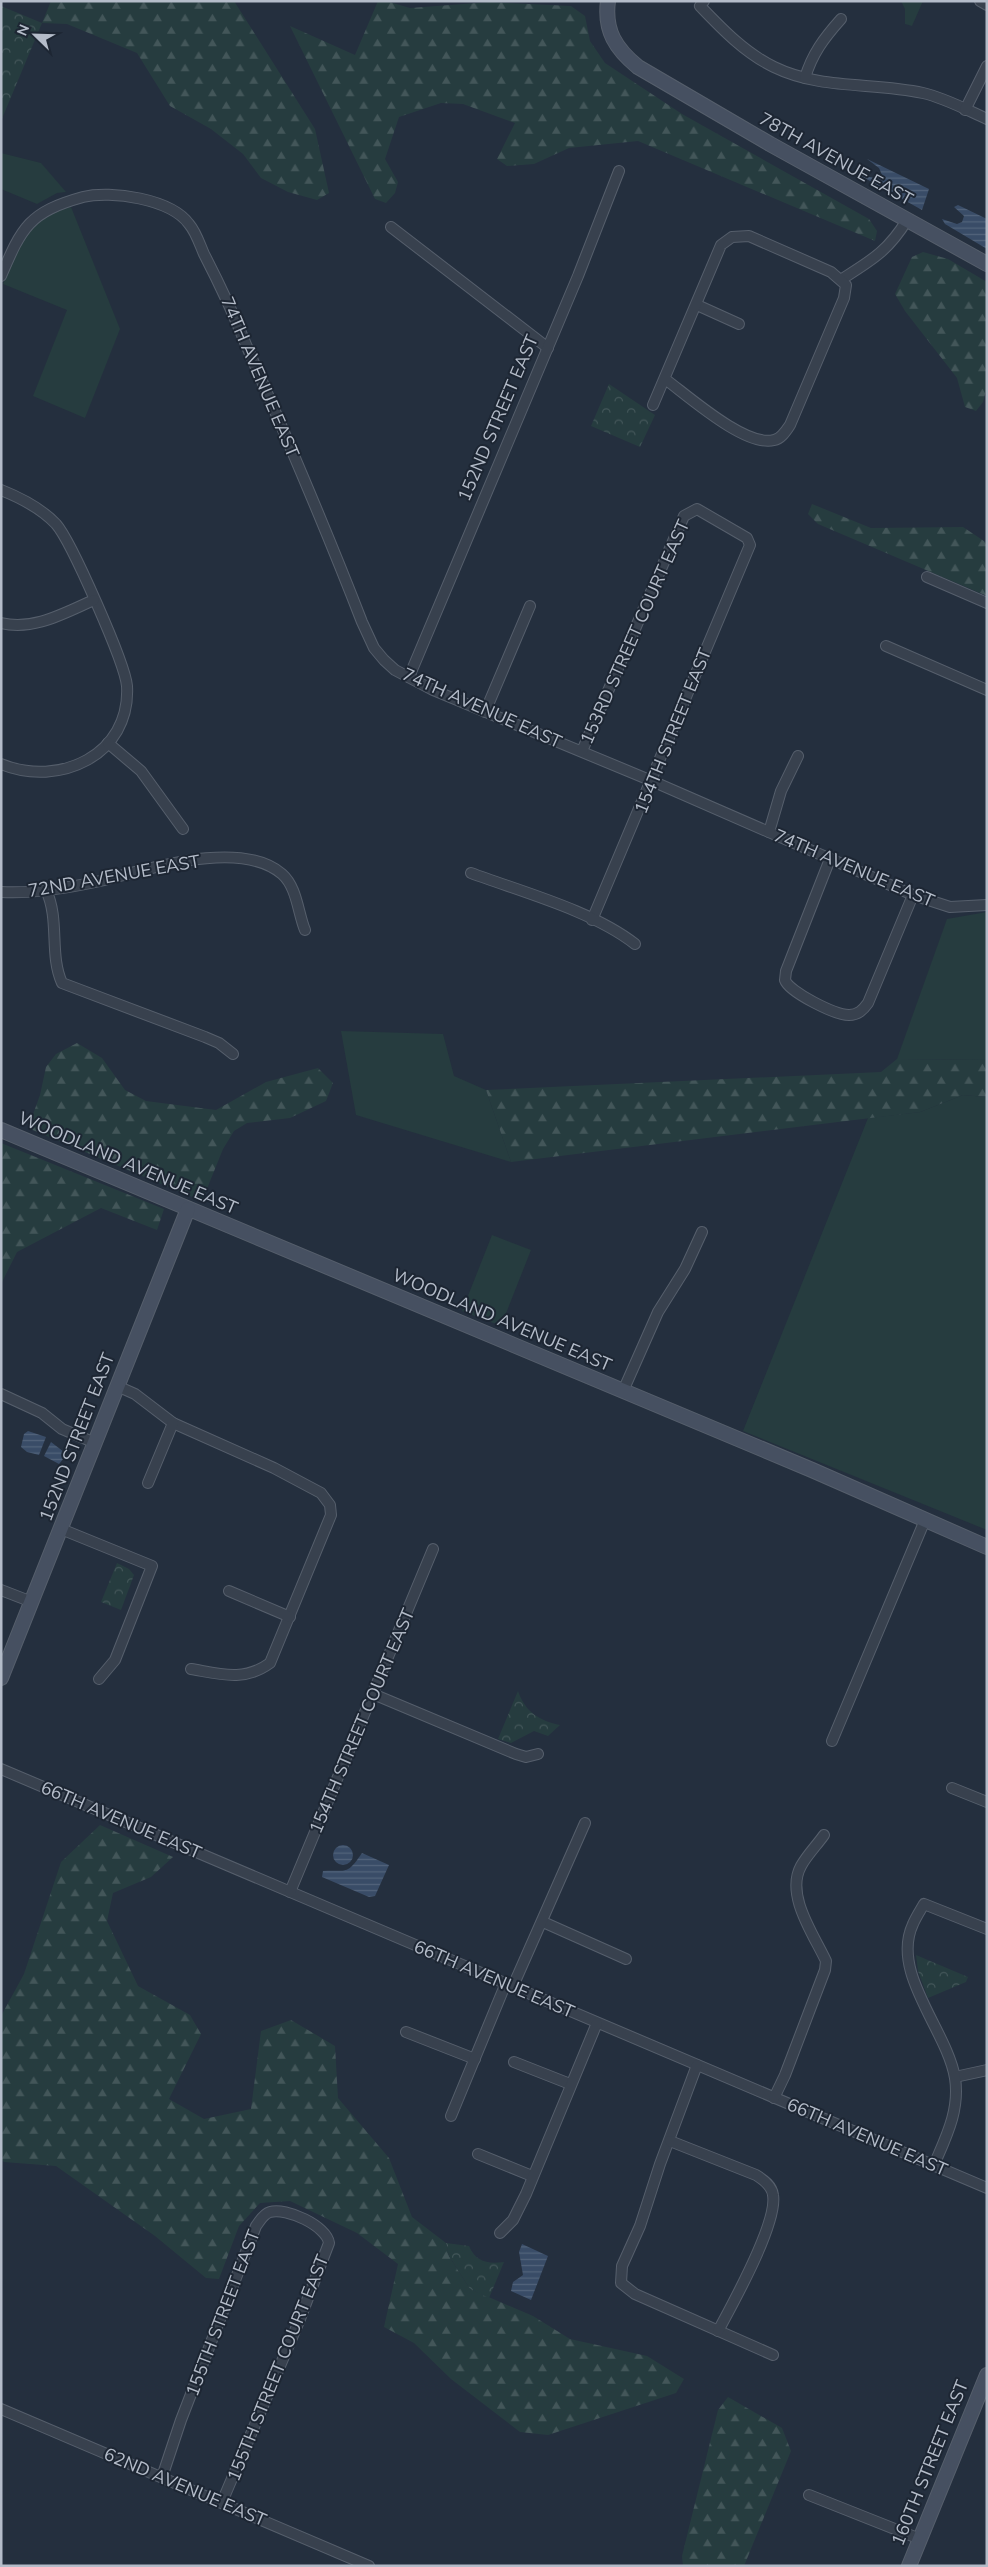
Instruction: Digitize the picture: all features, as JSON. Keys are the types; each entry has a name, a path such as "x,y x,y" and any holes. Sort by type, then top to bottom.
{"street":[{"name":"78TH AVENUE EAST","path":"608,1 608,28 618,48 638,67 987,264"},
{"path":"980,1 987,4"},
{"path":"702,4 726,32 751,54 774,67 824,83 922,93 987,119"},
{"path":"805,78 810,62 821,43 841,19"},
{"path":"965,110 987,66"},
{"name":"152ND STREET EAST","path":"409,677 548,348 619,171"},
{"name":"74TH AVENUE EAST","path":"1,276 19,234 25,227 47,210 65,202 98,195 126,196 145,199 176,214 189,223 225,295 374,648 395,670 485,712 652,781 913,895 950,907 987,905"},
{"path":"842,279 882,254 896,238 907,220"},
{"path":"391,227 548,348"},
{"path":"653,405 721,245 732,238 749,236 831,272 842,279 846,285 844,298 790,425 780,438 767,441 742,433 665,379"},
{"path":"697,305 739,324"},
{"path":"1,490 29,503 55,524 70,544 116,652 127,684 126,706 115,732 108,743 85,761 68,770 40,774 27,773 1,764"},
{"name":"153RD STREET COURT EAST","path":"582,752 681,521 688,513 697,509 715,518 750,542"},
{"name":"154TH STREET EAST","path":"592,920 652,781 750,542"},
{"path":"927,577 987,603"},
{"path":"1,623 34,624 94,600"},
{"path":"485,712 530,606"},
{"path":"886,646 987,690"},
{"path":"108,743 141,771 183,829"},
{"path":"769,832 781,791 798,756"},
{"name":"72ND AVENUE EAST","path":"1,892 47,893 184,860 224,858 248,861 271,867 282,875 291,889 305,930"},
{"path":"830,858 785,977 786,984 795,992 847,1016 857,1014 868,1003 913,895"},
{"path":"471,873 592,920 624,936 635,944"},
{"path":"47,893 54,913 56,966 62,984 205,1037 218,1043 232,1054"},
{"name":"WOODLAND AVENUE EAST","path":"1,1130 623,1391 987,1547"},
{"name":"152ND STREET EAST","path":"1,1678 188,1209"},
{"path":"623,1391 658,1312 685,1269 702,1232"},
{"path":"117,1386 135,1394 173,1423 274,1468 321,1493 328,1499 331,1515 270,1663 252,1674 237,1675 191,1669"},
{"path":"1,1394 42,1413 70,1434 95,1443"},
{"path":"148,1483 173,1423"},
{"path":"832,1741 925,1520"},
{"path":"61,1529 152,1566 115,1660 98,1679"},
{"name":"154TH STREET COURT EAST","path":"290,1892 433,1549"},
{"path":"1,1590 32,1602"},
{"path":"229,1591 290,1617"},
{"path":"373,1694 516,1754 526,1757 538,1754"},
{"name":"66TH AVENUE EAST","path":"1,1769 987,2188"},
{"path":"952,1788 987,1802"},
{"path":"451,2116 474,2059 509,1985 543,1922 585,1823"},
{"path":"774,2098 786,2075 825,1970 826,1961 802,1910 796,1892 796,1882 800,1867 824,1835"},
{"path":"934,2165 953,2119 956,2102 955,2077 947,2053 913,1980 909,1962 908,1943 912,1925 924,1904 987,1929"},
{"path":"543,1922 626,1959"},
{"path":"500,2233 513,2220 597,2023"},
{"path":"406,2032 474,2059"},
{"path":"514,2062 570,2084"},
{"path":"698,2065 660,2164 640,2226 622,2266 621,2282 635,2294 774,2355"},
{"path":"955,2077 987,2070"},
{"path":"670,2141 756,2175 768,2185 773,2195 771,2214 755,2259 718,2331"},
{"path":"478,2154 532,2176"},
{"name":"155TH STREET EAST","path":"162,2477 181,2420 256,2226 267,2213 284,2212 309,2222 326,2233"},
{"name":"155TH STREET COURT EAST","path":"222,2502 322,2264 329,2243 326,2233"},
{"name":"160TH STREET EAST","path":"909,2566 987,2375"},
{"name":"62ND AVENUE EAST","path":"1,2409 369,2566"},
{"path":"809,2495 920,2539"}],"green space":[{"path":"51,1 234,1 315,129 329,193 317,200 288,192 261,178 243,154 211,129 170,106 137,53 67,24 42,23"},
{"path":"378,1 386,1 410,8 490,2 571,6 585,16 590,41 605,63 682,114 869,219 877,231 875,241 638,141 569,148 534,164 507,166 497,159 515,123 463,104 441,103 399,117 385,159 398,182 395,193 386,203 375,199 290,26 355,55"},
{"path":"901,1 923,1 912,26 905,24 905,9"},
{"path":"1,6 42,23 1,121"},
{"path":"1,153 41,163 66,192 57,193 37,204 1,189"},
{"path":"71,207 120,329 85,418 33,396 67,310 3,284 14,257 26,235 43,219"},
{"path":"923,252 948,259 987,282 987,387 983,402 976,411 965,407 957,378 905,311 895,294 912,257"},
{"path":"609,384 655,415 640,447 591,426"},
{"path":"812,504 871,528 963,527 987,543 987,596 818,524 808,514"},
{"path":"987,912 987,1060 897,1059 947,919"},
{"path":"341,1031 443,1034 454,1076 486,1090 511,1162 356,1115"},
{"path":"77,1043 102,1058 125,1090 146,1101 216,1110 266,1082 318,1068 333,1083 326,1101 290,1118 247,1123 234,1131 223,1149 202,1201 28,1128 40,1095 46,1067 56,1054"},
{"path":"897,1059 987,1060 987,1097 963,1095 920,1112 511,1162 486,1090 881,1072"},
{"path":"963,1095 987,1097 987,1530 743,1431 868,1118 920,1112"},
{"path":"1,1143 164,1209 157,1230 101,1208 17,1252 1,1284"},
{"path":"492,1235 531,1250 501,1326 462,1311"},
{"path":"117,1563 129,1569 134,1575 121,1610 101,1602"},
{"path":"518,1691 529,1710 546,1721 560,1725 548,1736 534,1731 511,1743 498,1739"},
{"path":"100,1825 173,1857 151,1877 113,1893 107,1921 138,1986 190,2015 201,2034 169,2099 204,2119 251,2109 261,2031 291,2020 335,2046 338,2098 389,2158 412,2217 446,2243 449,2256 470,2289 533,2316 570,2339 647,2356 684,2379 676,2393 548,2435 520,2432 451,2379 414,2343 384,2327 398,2264 357,2233 290,2201 260,2203 239,2226 219,2279 206,2278 155,2236 56,2166 4,2162 1,2159 1,2016 24,1974 61,1862"},
{"path":"916,1955 968,1977 966,1982 928,1998 918,1971"},
{"path":"446,2243 469,2246 475,2256 483,2261 492,2263 504,2262 489,2298 470,2289 449,2256"},
{"path":"728,2397 782,2428 791,2451 744,2566 683,2566 682,2556 718,2410"}],"water":[{"path":"867,159 929,189 922,210 861,176 878,178 882,175 879,168"},
{"path":"958,205 987,219 987,249 945,224 942,219 957,224 962,222 964,216 954,207"},
{"path":"28,1431 46,1437 39,1455 27,1452 21,1447 24,1434"},
{"path":"51,1442 64,1452 64,1458 59,1464 44,1456"},
{"path":"343,1845 350,1848 353,1855 350,1862 343,1865 336,1862 333,1855 336,1848"},
{"path":"362,1853 389,1865 375,1896 369,1897 322,1877 323,1871 342,1871 350,1868"},
{"path":"522,2244 548,2256 531,2300 511,2291 513,2282 523,2275 519,2252"}]}
